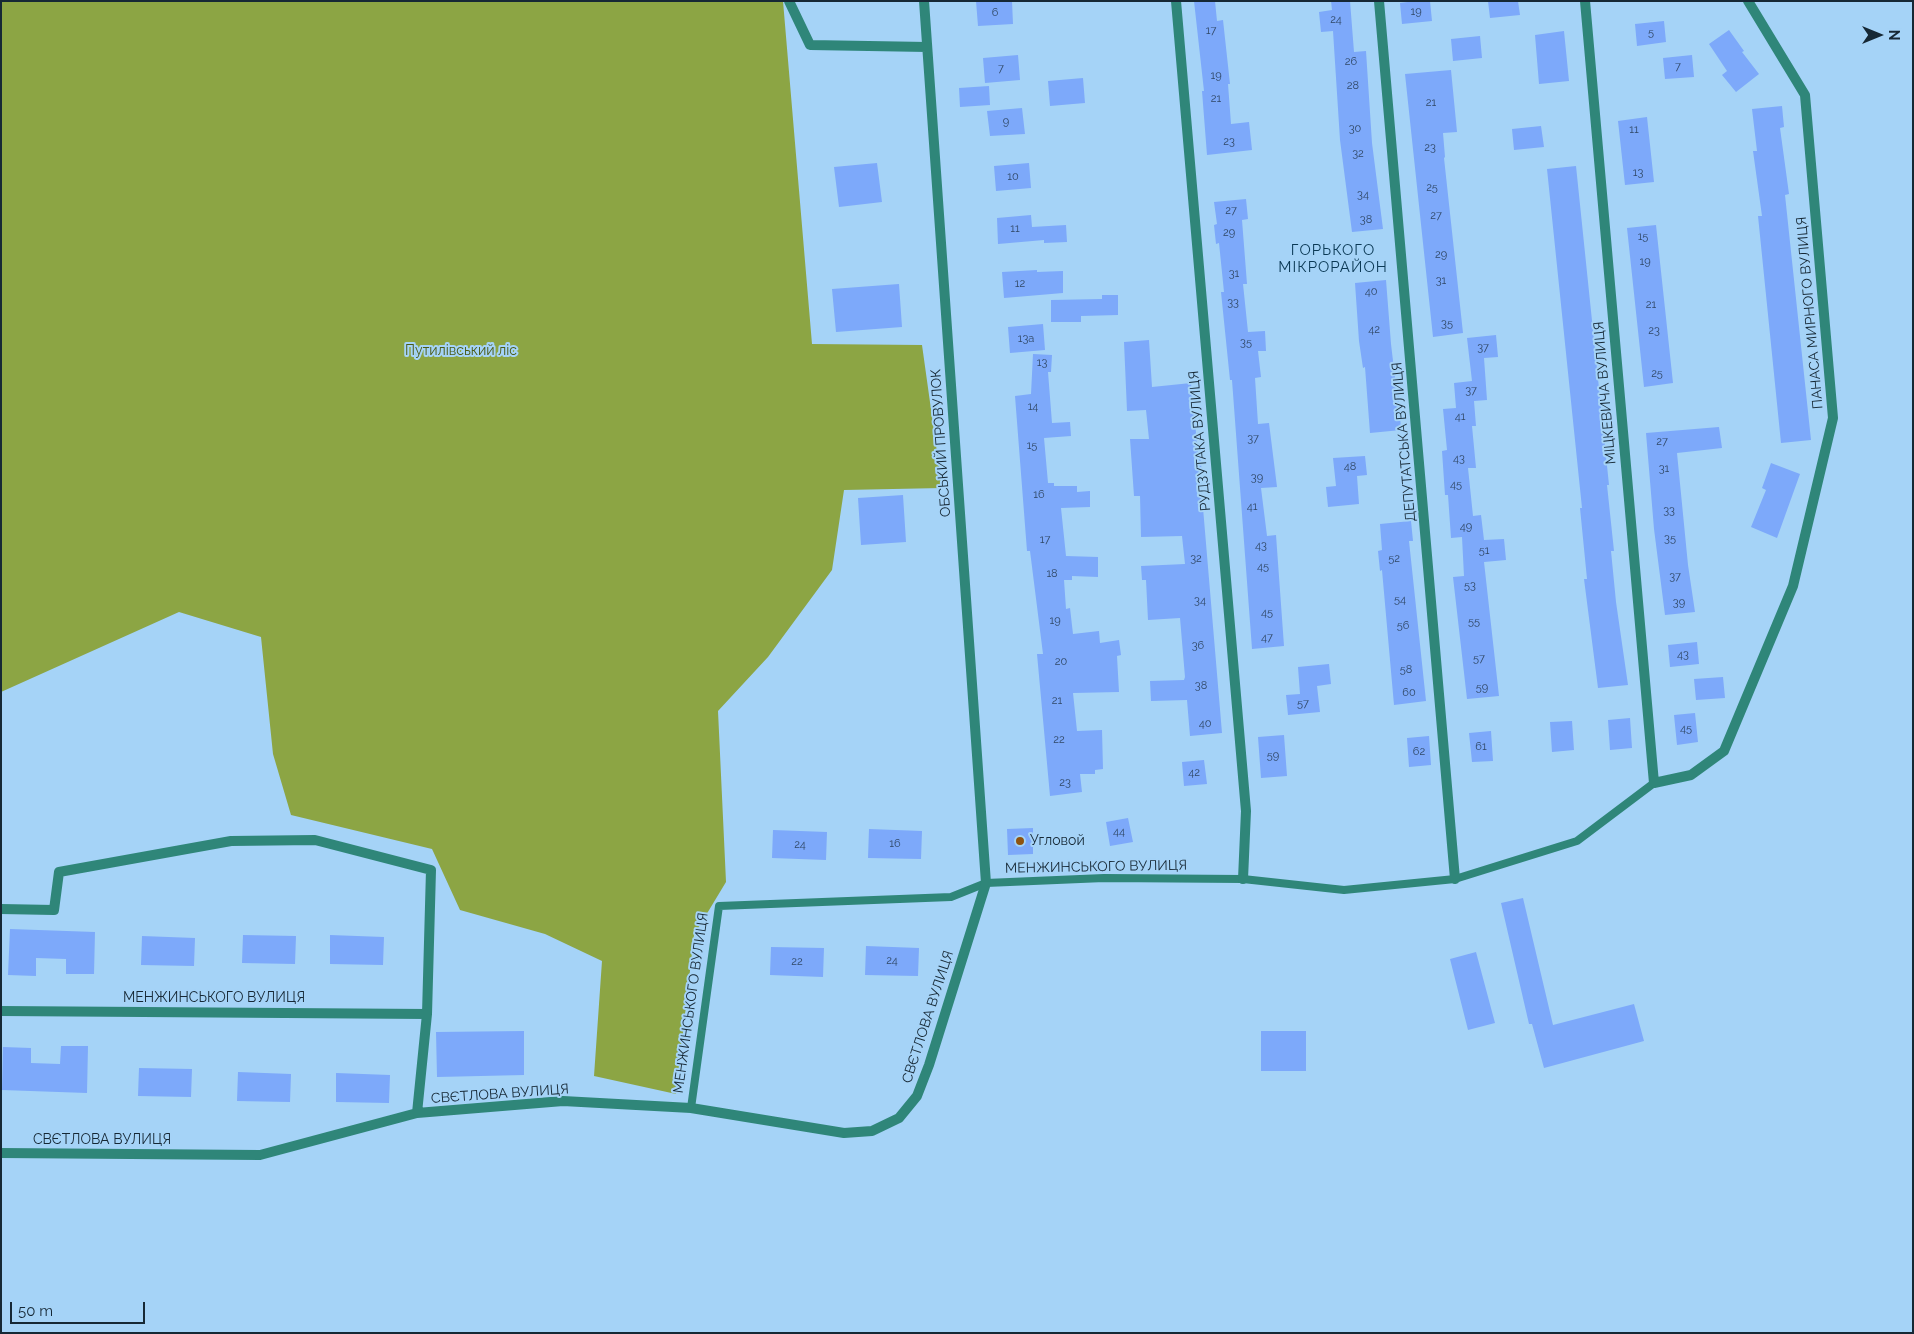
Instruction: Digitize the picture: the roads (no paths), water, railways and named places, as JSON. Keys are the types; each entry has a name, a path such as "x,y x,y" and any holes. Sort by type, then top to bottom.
{"street":[{"path":"789,1 810,45 927,47"},
{"name":"ОБСЬКИЙ ПРОВУЛОК","path":"924,1 986,883"},
{"name":"РУДЗУТАКА ВУЛИЦЯ","path":"1176,1 1246,811 1243,880"},
{"name":"ДЕПУТАТСЬКА ВУЛИЦЯ","path":"1379,1 1455,880"},
{"name":"МІЦКЕВИЧА ВУЛИЦЯ","path":"1585,1 1654,783"},
{"name":"ПАНАСА МИРНОГО ВУЛИЦЯ","path":"1654,783 1691,775 1724,751 1793,586 1833,418 1805,95 1748,1"},
{"path":"1,908 54,910 59,872 231,840 316,840 431,870 426,1014 417,1113"},
{"name":"СВЄТЛОВА ВУЛИЦЯ","path":"1,1153 260,1154 417,1113 563,1102 691,1108 844,1133 872,1131 899,1118 917,1096 929,1065 986,883"},
{"name":"МЕНЖИНСЬКОГО ВУЛИЦЯ","path":"1,1011 426,1014"}],"lane":[{"name":"МЕНЖИНСЬКОГО ВУЛИЦЯ","path":"691,1108 719,906 951,897 986,883 1104,878 1243,880 1344,890 1455,880 1577,840 1654,783"}],"place":[{"name":"Угловой","path":"1020,841"}],"district":[{"name":"ГОРЬКОГО МІКРОРАЙОН","path":"1333,258"}],"park label":[{"name":"Путилівський ліс","path":"461,351"}]}
